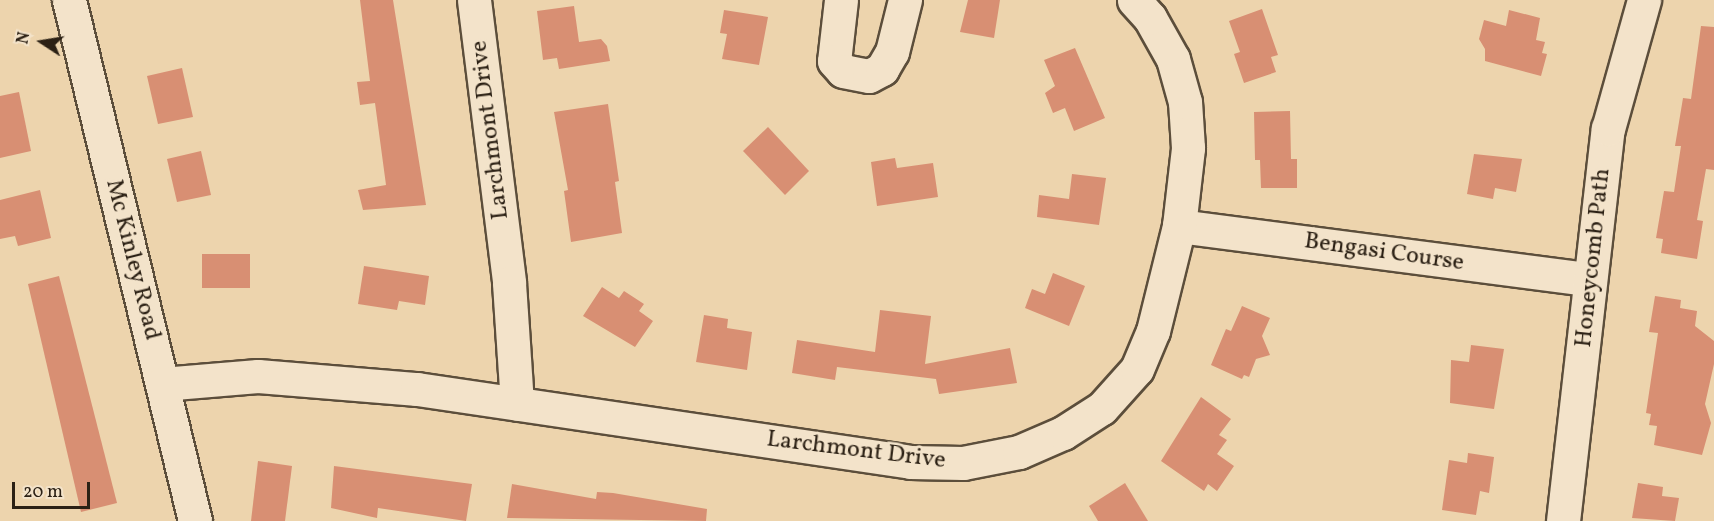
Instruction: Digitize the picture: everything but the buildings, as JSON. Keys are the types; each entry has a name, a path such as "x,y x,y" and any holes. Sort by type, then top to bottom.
{"street":[{"name":"Mc Kinley Road","path":"69,0 195,521"},
{"name":"Larchmont Drive","path":"474,0 507,272 517,404"},
{"path":"841,0 833,41 834,61 843,70 869,76 882,69 892,52 905,0"},
{"name":"Larchmont Drive","path":"162,384 258,376 417,389 910,462 963,463 1019,452 1063,433 1102,408 1124,387 1154,331 1179,226 1188,148 1185,102 1173,58 1150,18 1134,0"},
{"name":"Honeycomb Path","path":"1563,521 1582,381 1589,279 1608,129 1644,0"},
{"name":"Bengasi Course","path":"1179,226 1589,279"}]}
